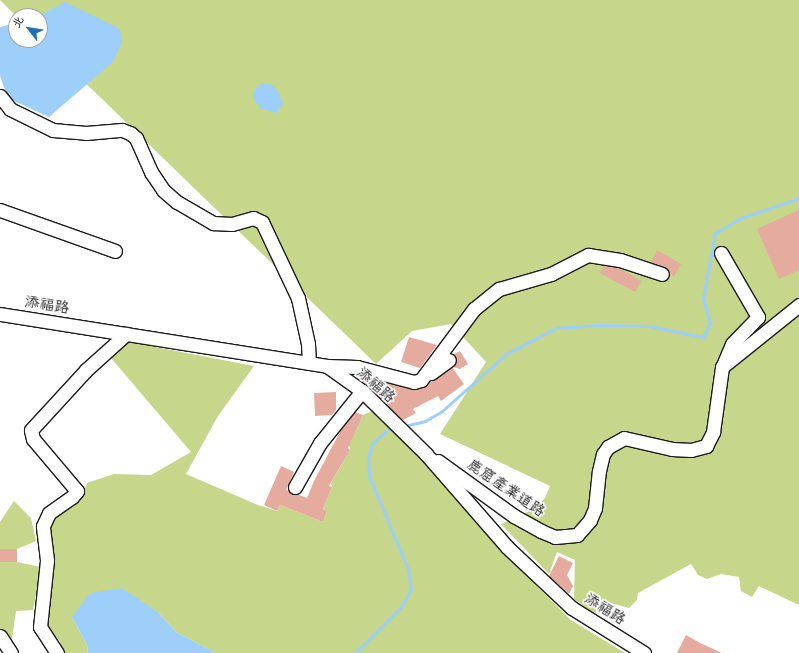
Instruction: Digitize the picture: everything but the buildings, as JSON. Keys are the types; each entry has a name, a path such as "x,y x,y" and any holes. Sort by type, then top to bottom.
{"street":[{"path":"0,96 10,109 53,130 86,133 122,130 130,133 136,138 152,172 163,190 177,202 213,223 232,224 253,218 262,222 298,298 308,344 309,362"},
{"path":"0,210 115,251"},
{"path":"721,253 758,317 732,344 722,367"},
{"path":"421,380 474,309 499,289 551,274 588,255 620,260 662,274"},
{"path":"722,367 799,305"},
{"name":"添福路","path":"0,314 327,366 362,391 426,454 507,547 572,608 644,653"},
{"path":"57,653 40,627 41,596 47,560 43,526 49,513 72,497 76,491 72,482 33,439 31,430 86,370 126,334"},
{"path":"327,366 357,367 414,382 421,380 449,360"},
{"name":"鹿窟產業道路","path":"426,454 450,468 514,516 541,531 555,537 577,535 590,520 595,508 603,454 617,441 624,438 672,448 691,450 706,446 714,432 722,367"},
{"path":"295,487 327,434 362,391"},
{"path":"0,636 11,653"}],"green space":[{"path":"0,0 799,0 799,605 759,586 752,597 741,591 739,577 721,574 707,579 698,575 691,564 638,593 637,600 629,608 607,602 594,614 574,599 575,560 557,552 549,574 501,524 534,509 545,498 550,486 440,434 486,362 451,324 412,331 376,364 48,47 48,8 8,8"},
{"path":"129,342 254,366 218,416 186,474 258,505 277,511 280,505 323,522 327,511 323,509 332,487 331,483 350,450 349,445 363,415 372,411 429,467 504,554 571,620 625,653 216,653 176,632 159,613 72,617 87,645 88,653 62,653 60,641 47,626 49,524 57,514 80,501 87,483 114,474 151,475 191,452 111,358"},
{"path":"14,501 31,518 36,541 17,549 0,549 0,522"},
{"path":"0,562 17,562 41,567 33,610 16,611 12,639 0,629"}],"water":[{"path":"65,2 120,29 122,42 113,62 49,117 8,98 0,76 0,27 8,25 8,48 48,48 48,11"},
{"path":"269,83 277,90 283,103 277,113 261,109 253,98 254,90 261,84"},
{"path":"122,588 159,613 176,632 216,653 88,653 87,645 72,617 90,593"}],"waterway":[{"path":"404,426 425,421 442,411 506,354 556,328 599,325 649,326 703,337 710,323 703,298 715,233 739,219 799,198"},
{"path":"355,653 400,608 411,590 408,569 369,476 368,458 372,444 387,430 395,428"}]}
